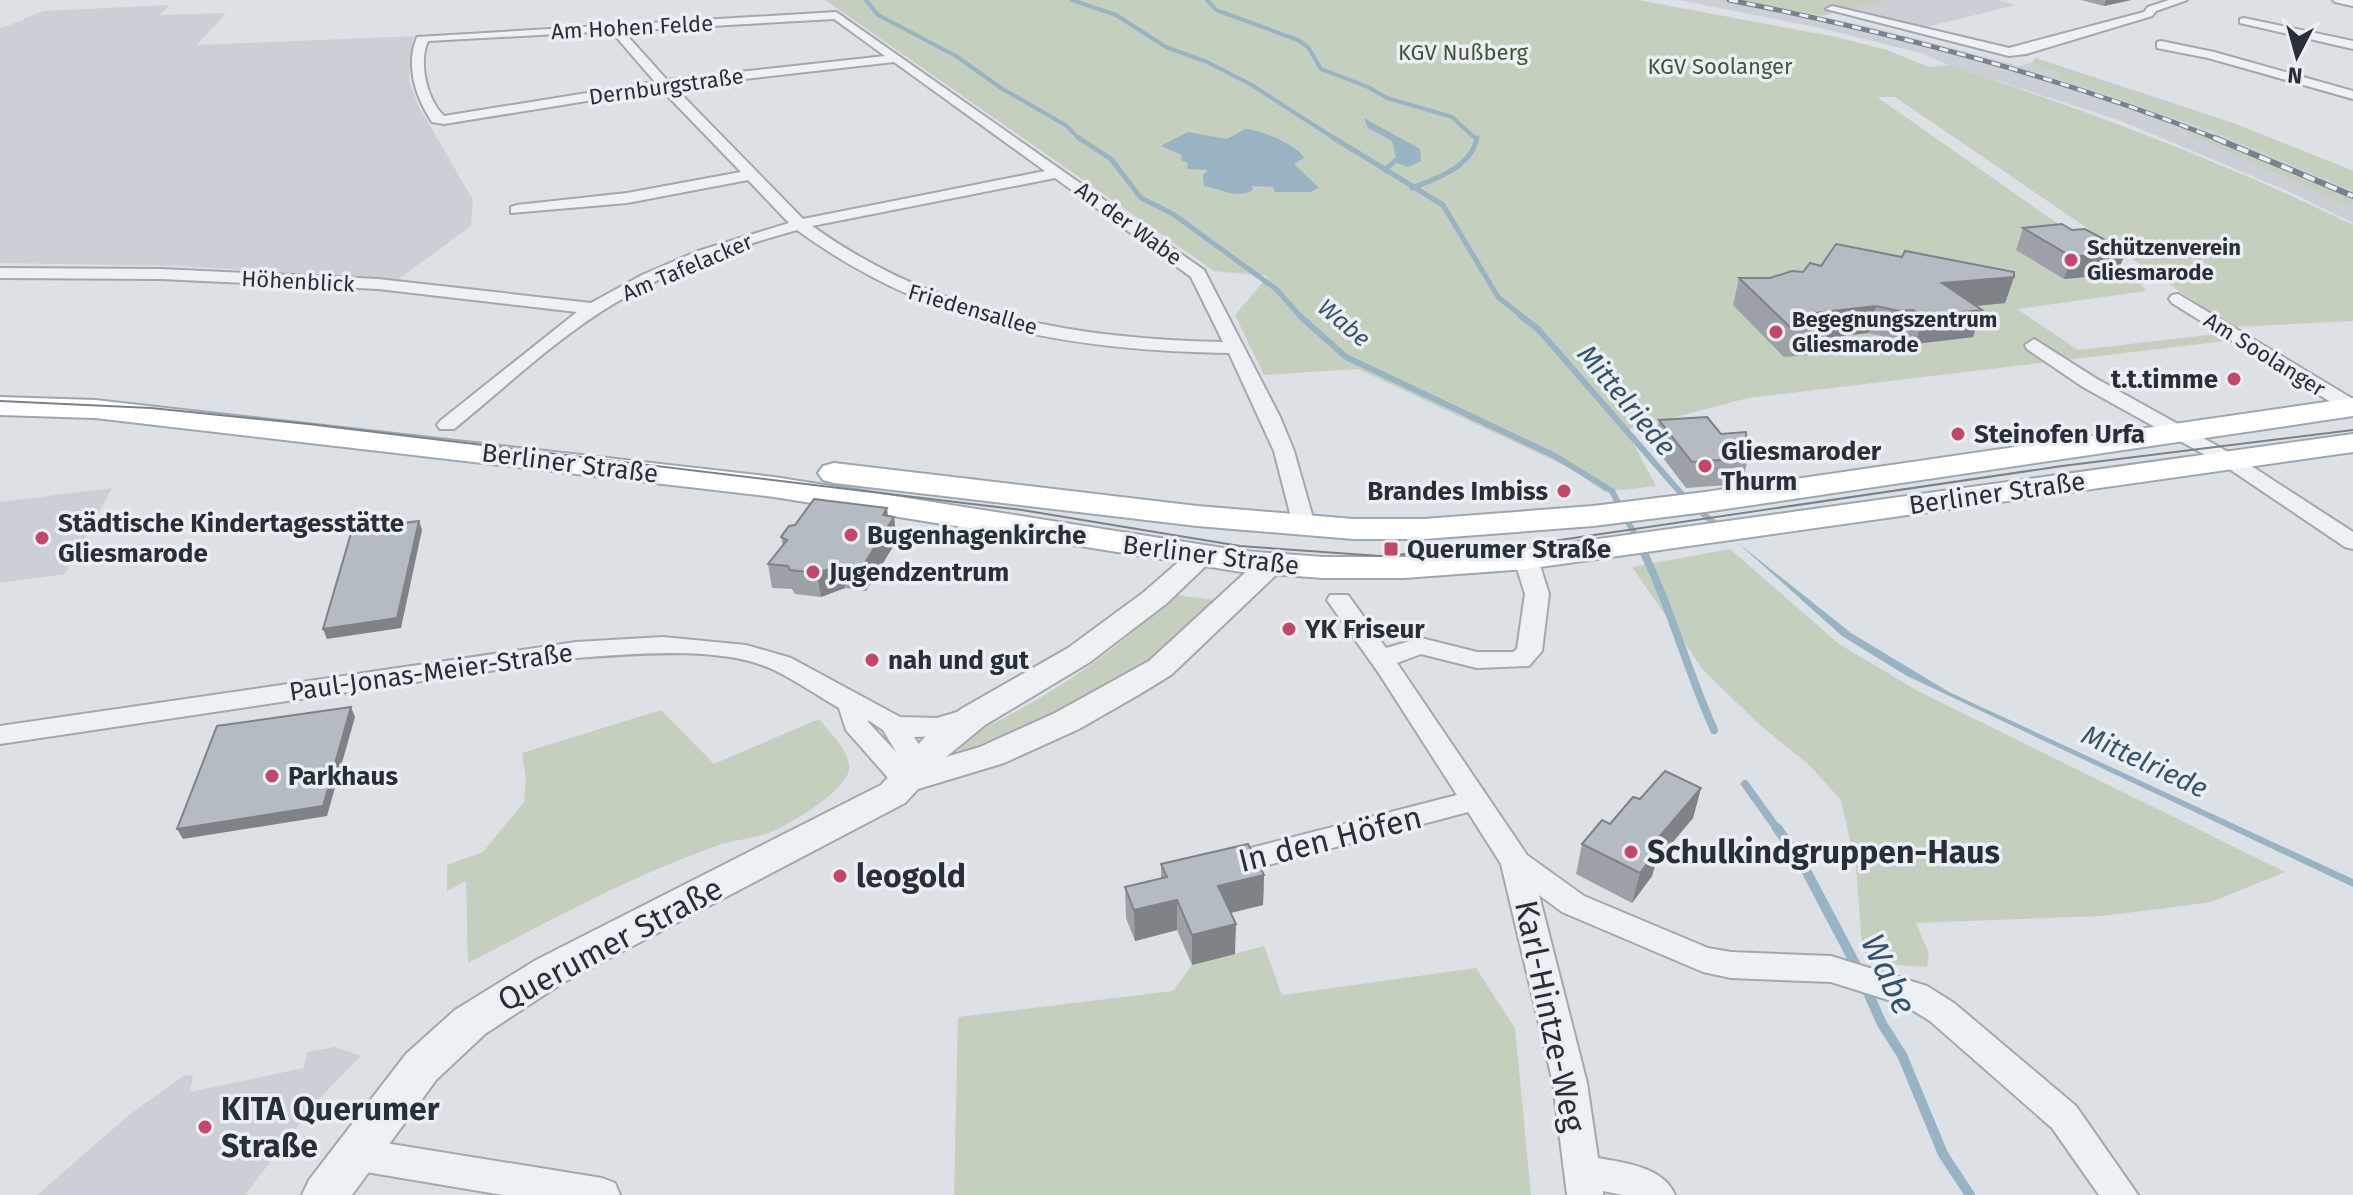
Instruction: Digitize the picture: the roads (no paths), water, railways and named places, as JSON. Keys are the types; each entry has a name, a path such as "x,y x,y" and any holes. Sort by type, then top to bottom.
{"main road":[{"name":"Berliner Straße","path":"0,389 117,392 447,425 1197,516 1301,532 1437,528 1605,514 2352,407"},
{"name":"Berliner Straße","path":"0,406 111,411 774,487 1269,566 1346,585 2353,443"},
{"path":"1197,516 1237,539 1269,566 1301,532"},
{"path":"1127,545 1197,543 1301,532"},
{"path":"1301,532 1315,553 1331,562 1346,585"},
{"path":"1201,557 1237,539"}],"street":[{"path":"1832,9 2009,52 2109,26 2181,0"},
{"path":"2339,0 2353,3"},
{"name":"Am Hohen Felde","path":"437,119 421,90 417,69 421,40 427,38 836,15"},
{"name":"An der Wabe","path":"836,15 1198,274 1279,440 1301,532"},
{"path":"2244,21 2353,45"},
{"name":"Friedensallee","path":"617,28 617,32 663,85 800,225 884,280 921,297 1035,329 1164,346 1234,348"},
{"path":"2161,45 2175,46 2353,95"},
{"name":"Dernburgstraße","path":"437,119 663,85 897,58"},
{"path":"2334,89 2353,83"},
{"name":"Am Tafelacker","path":"447,425 595,309 688,262 750,238 800,225 1059,173"},
{"path":"517,210 627,198 751,175"},
{"name":"Höhenblick","path":"0,273 161,274 378,284 595,309"},
{"name":"Am Soolanger","path":"2178,299 2352,407"},
{"path":"2034,345 2090,383 2232,462 2353,542"},
{"name":"Querumer Straße","path":"325,1195 421,1067 470,1022 550,971 893,794 937,745 973,717 1079,655 1155,598 1201,557"},
{"path":"1382,661 1400,650 1421,646 1477,660 1520,660 1529,651 1537,594 1526,559"},
{"name":"Querumer Straße","path":"906,780 992,755 1067,721 1129,687 1160,668 1269,566"},
{"name":"Karl-Hintze-Weg","path":"1346,585 1382,661 1516,863 1573,904 1703,960 1731,965 1831,969 1915,995 1942,1012 2064,1117 2120,1195"},
{"name":"Paul-Jonas-Meier-Straße","path":"0,735 623,645 663,645 746,653 782,664 892,724 915,728 938,727 973,717"},
{"path":"852,704 855,724 906,780"},
{"path":"892,724 910,752 906,780"},
{"name":"In den Höfen","path":"1199,872 1474,801"},
{"name":"Karl-Hintze-Weg","path":"1516,863 1570,1083 1583,1183 1631,1180 1657,1195"},
{"path":"354,1154 602,1195"}],"water":[{"path":"1364,118 1420,149 1421,161 1408,167 1397,163 1392,141 1368,128"},
{"path":"1245,129 1269,135 1295,148 1304,158 1294,164 1319,188 1310,192 1275,192 1273,187 1252,186 1253,190 1247,193 1229,193 1204,186 1203,175 1208,170 1187,169 1188,163 1181,160 1182,155 1161,146 1188,132 1227,139"},
{"path":"1738,543 1851,633 1949,692 2353,879 2353,887 1907,676 1842,636"}],"waterway":[{"name":"Wabe","path":"866,0 878,15 956,56 1001,88 1067,126 1080,140"},
{"name":"Mittelriede","path":"1072,0 1116,15 1166,47 1207,62 1250,84 1337,140"},
{"path":"1207,0 1216,10 1298,40 1308,47 1321,69 1368,87 1387,98 1452,117 1477,140"},
{"name":"Wabe","path":"1079,138 1111,159 1141,198 1173,214 1276,289 1301,317"},
{"name":"Mittelriede","path":"1334,138 1385,170"},
{"path":"1414,187 1461,164 1477,140"},
{"path":"1385,170 1395,161"},
{"name":"Mittelriede","path":"1385,170 1414,187"},
{"name":"Mittelriede","path":"1414,187 1443,205 1498,297 1524,318"},
{"name":"Mittelriede","path":"1521,316 1538,329 1686,499"},
{"name":"Wabe","path":"1301,317 1346,357 1555,456 1612,491 1638,542"},
{"name":"Mittelriede","path":"1695,507 1719,527"},
{"name":"Wabe","path":"1638,542 1714,730"},
{"name":"Wabe","path":"1745,784 1778,830"},
{"name":"Wabe","path":"1777,828 1802,863 1858,969"},
{"name":"Wabe","path":"1866,988 1882,1024 1902,1055 1943,1154 1970,1195"}],"tram line":[{"path":"0,401 151,408 308,424 1022,510 1240,546 1380,556 1533,544 2062,466 2353,430"}],"railway":[{"path":"1729,0 1854,27 1978,59 2100,96 2217,139"},
{"path":"2217,139 2353,196"}],"place":[{"name":"Schützenverein Gliesmarode","path":"2071,260"},
{"name":"Begegnungszentrum Gliesmarode","path":"1776,332"},
{"name":"t.t.timme","path":"2234,379"},
{"name":"Steinofen Urfa","path":"1958,434"},
{"name":"Gliesmaroder Thurm","path":"1705,466"},
{"name":"Brandes Imbiss","path":"1564,491"},
{"name":"Bugenhagenkirche","path":"851,535"},
{"name":"Städtische Kindertagesstätte Gliesmarode","path":"42,538"},
{"name":"Querumer Straße","path":"1391,549"},
{"name":"Jugendzentrum","path":"813,572"},
{"name":"YK Friseur","path":"1289,629"},
{"name":"nah und gut","path":"872,660"},
{"name":"Parkhaus","path":"272,776"},
{"name":"Schulkindgruppen-Haus","path":"1631,852"},
{"name":"leogold","path":"840,876"},
{"name":"KITA Querumer Straße","path":"205,1127"}],"park label":[{"name":"KGV Nußberg","path":"1463,52"},
{"name":"KGV Soolanger","path":"1720,66"}]}
